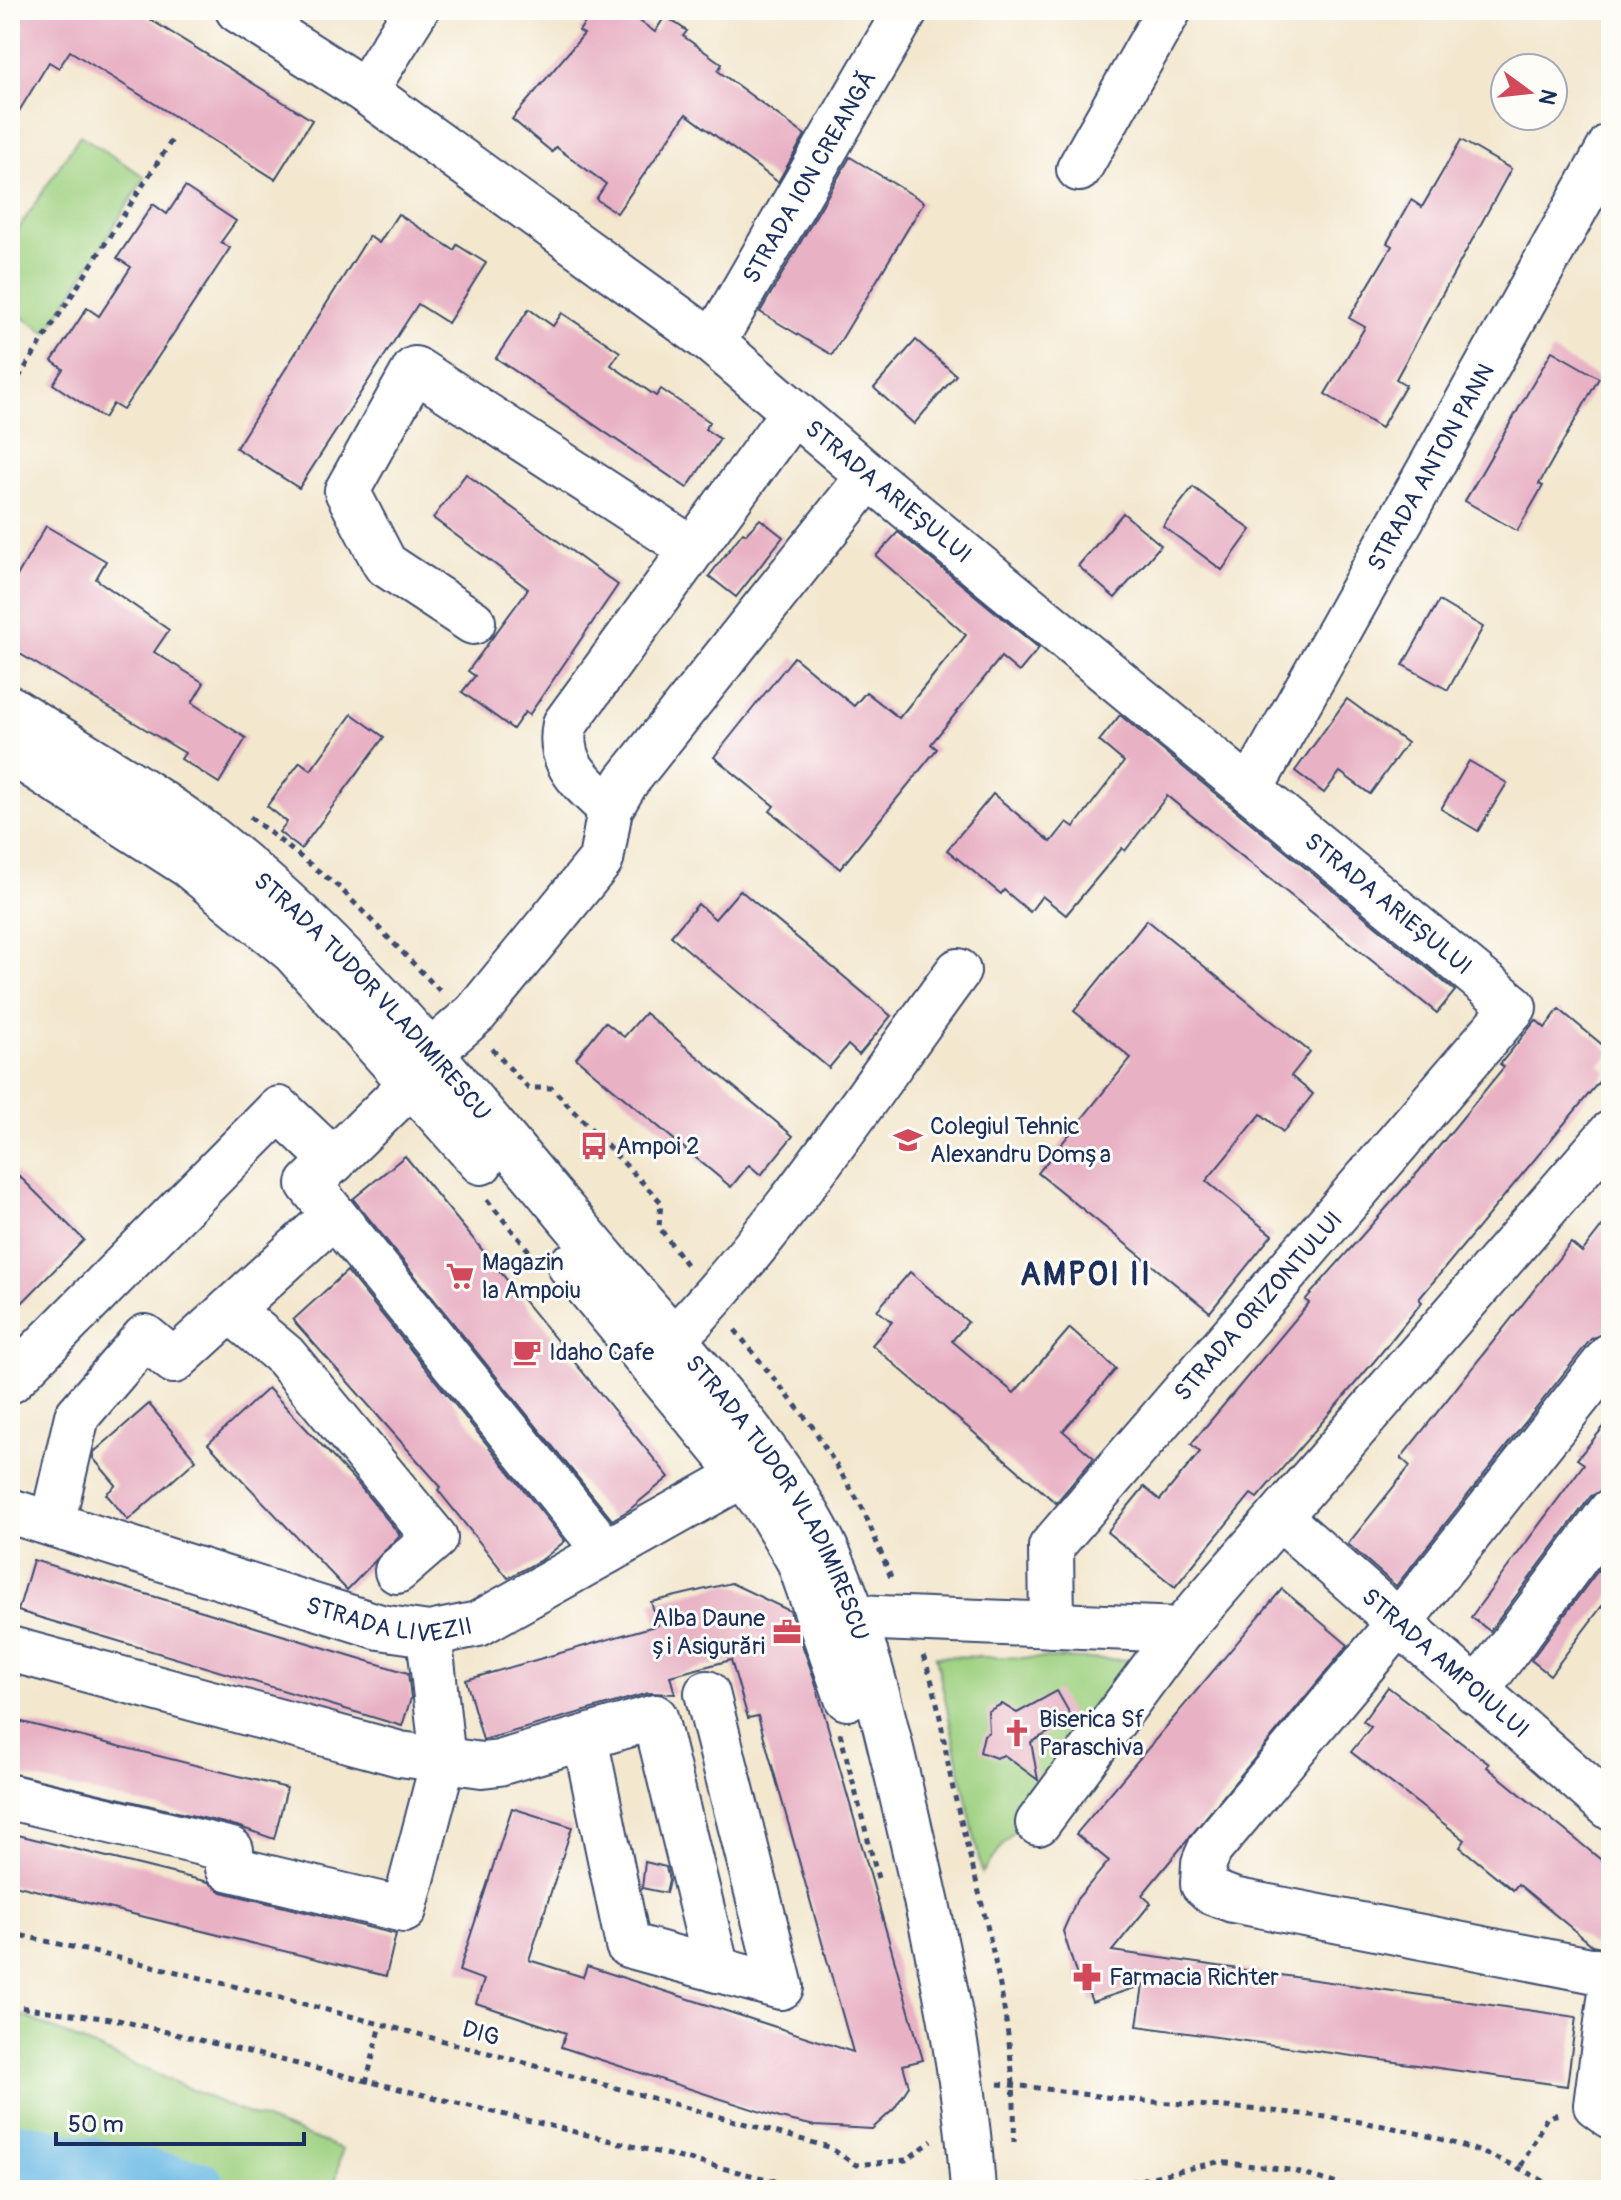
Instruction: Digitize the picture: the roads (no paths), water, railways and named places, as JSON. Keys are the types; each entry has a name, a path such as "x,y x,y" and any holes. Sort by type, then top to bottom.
{"street":[{"name":"STRADA ARIEȘULUI","path":"238,10 365,91 713,343 869,476 1514,1007"},
{"path":"365,91 416,10"},
{"name":"STRADA ION CREANGĂ","path":"713,343 906,10"},
{"path":"1079,169 1169,10"},
{"name":"STRADA ANTON PANN","path":"1250,790 1611,145"},
{"path":"473,622 385,564 347,491 415,369 692,549"},
{"path":"610,809 572,772 565,760 562,745 565,724 793,412"},
{"path":"606,1552 309,1184 476,1013 601,860 610,809 626,782 869,476"},
{"name":"STRADA TUDOR VLADIMIRESCU","path":"10,708 207,836 313,927 743,1475 799,1561 861,1740 918,1996 942,2140"},
{"name":"STRADA TUDOR VLADIMIRESCU","path":"10,751 225,892 421,1068 673,1340 794,1494 823,1543 854,1617 887,1727 944,1985 942,2140"},
{"path":"673,1340 713,1300 762,1240 958,971"},
{"name":"STRADA ORIZONTULUI","path":"1052,1625 1051,1547 1514,1007"},
{"path":"10,1381 279,1109 334,1161"},
{"path":"1038,1823 1181,1630 1611,1133"},
{"path":"21,1516 77,1416 145,1337 174,1361 334,1215"},
{"path":"230,1310 285,1356 435,1538 397,1571"},
{"path":"1611,1355 1397,1625 1210,1849 1204,1863 1203,1884 1212,1892 1233,1900 1611,1974"},
{"name":"STRADA LIVEZII","path":"21,1516 380,1627 429,1634 478,1624 743,1475"},
{"path":"1476,1692 1611,1511"},
{"name":"STRADA AMPOIULUI","path":"1280,1518 1397,1625 1611,1808"},
{"path":"854,1617 1181,1630"},
{"path":"10,1797 231,1850 228,1868 404,1910 443,1761 429,1634"},
{"path":"10,1649 400,1754 443,1761 499,1763 655,1717 717,1970"},
{"path":"585,1738 628,1945 781,1987 707,1693"},
{"path":"1603,2110 1611,1992"},
{"path":"942,2140 944,2190"},
{"path":"942,2140 973,2190"}],"waterway":[{"path":"10,2150 197,2190"}],"place":[{"name":"Colegiul Tehnic Alexandru Domșa","path":"908,1140"},
{"name":"Ampoi 2","path":"594,1146"},
{"name":"Magazin la Ampoiu","path":"460,1276"},
{"name":"Idaho Cafe","path":"527,1352"},
{"name":"Alba Daune și Asigurări","path":"787,1632"},
{"name":"Biserica Sf Paraschiva","path":"1017,1733"},
{"name":"Farmacia Richter","path":"1087,1977"}],"district":[{"name":"AMPOI II","path":"1086,1274"}]}
